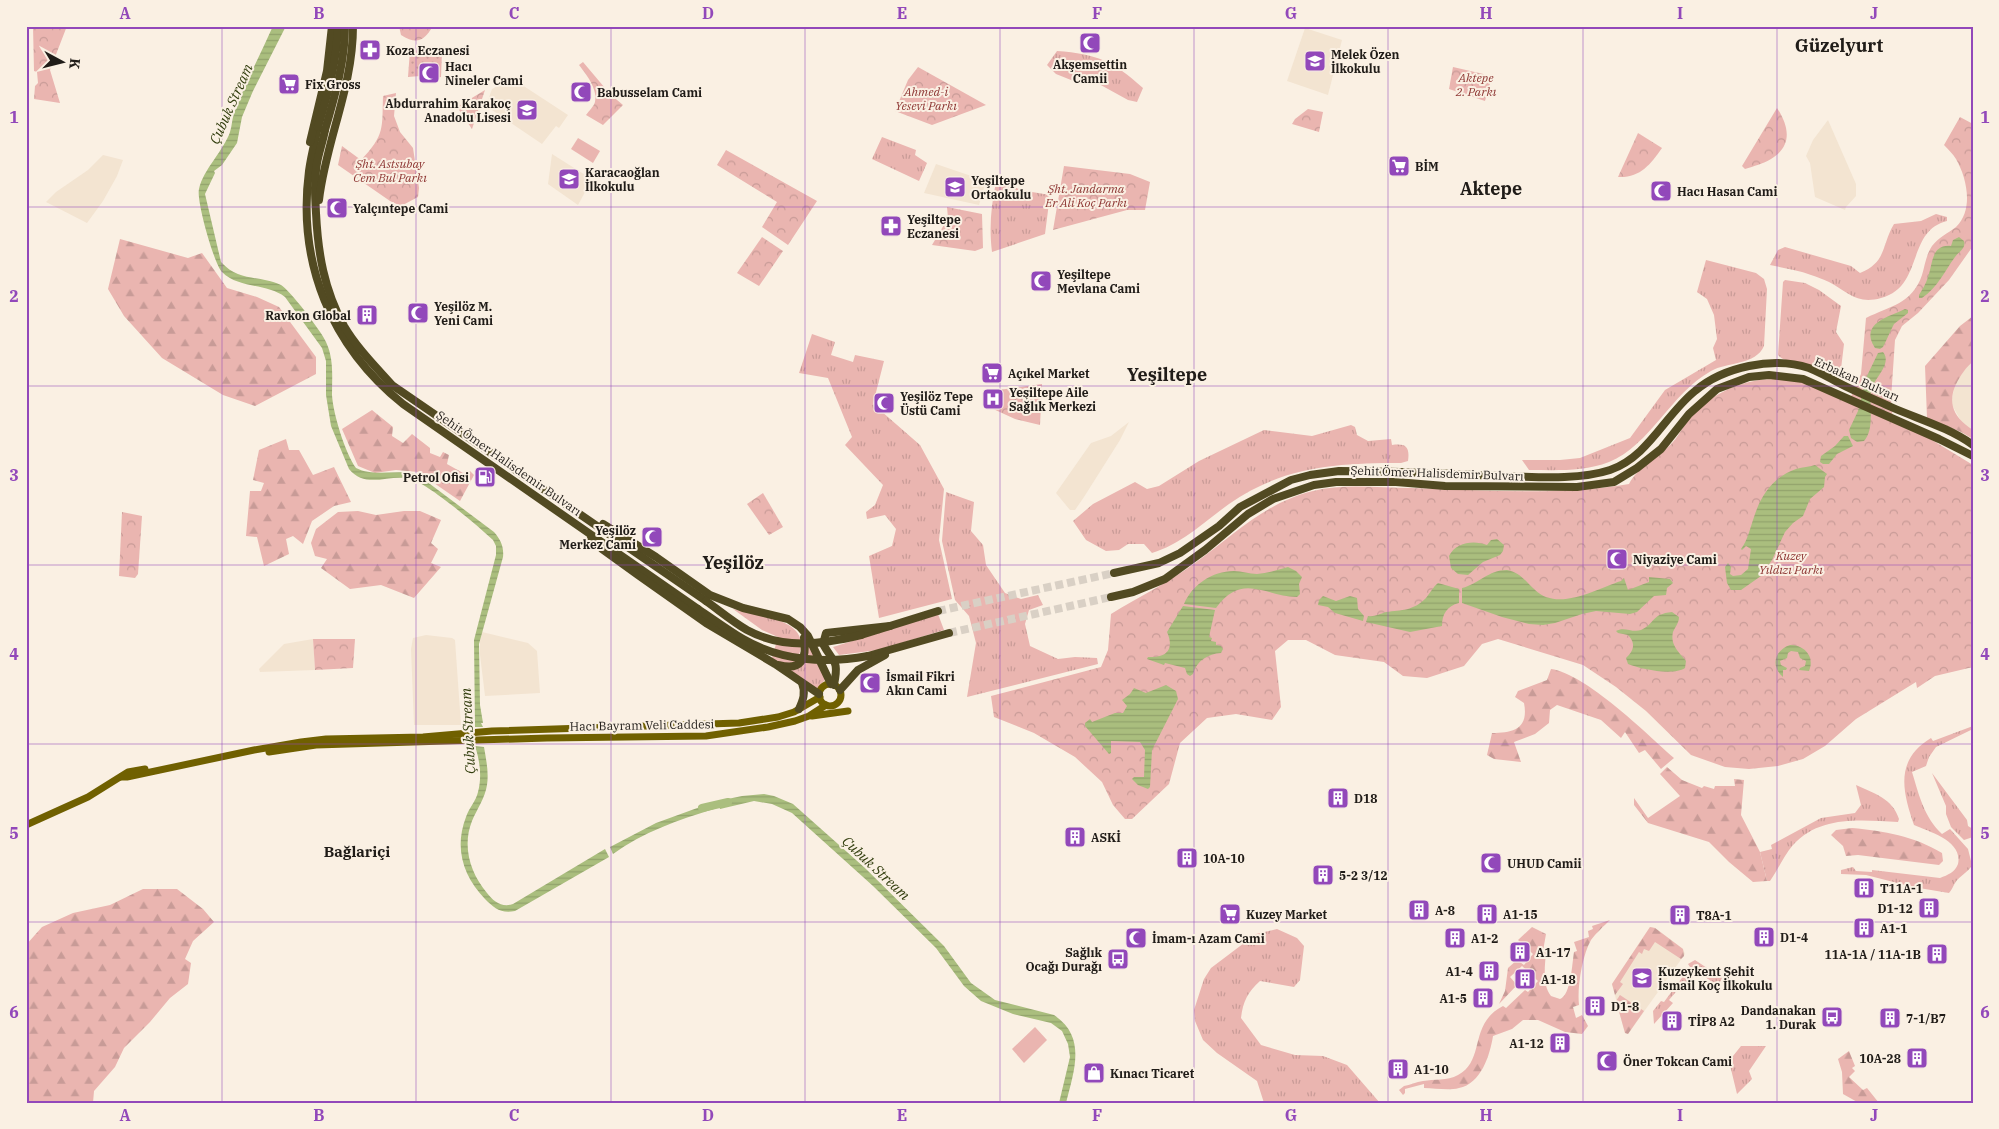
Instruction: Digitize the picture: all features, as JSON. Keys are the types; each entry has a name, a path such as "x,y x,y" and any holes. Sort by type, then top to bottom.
{"highway":[{"path":"334,31 337,44 344,45 350,42 350,30"},
{"name":"Şehit Ömer Halisdemir Bulvarı","path":"316,219 322,172 342,105 350,63 350,30"},
{"name":"Şehit Ömer Halisdemir Bulvarı","path":"306,211 309,171 341,71 350,30"},
{"path":"322,128 338,44 334,31"},
{"name":"Şehit Ömer Halisdemir Bulvarı","path":"334,31 308,153 305,181 310,248 324,301 343,339 367,372 379,384 403,404 744,640 794,657 827,661 868,656 949,634"},
{"path":"329,60 336,52 342,52 349,57 350,63"},
{"name":"Şehit Ömer Halisdemir Bulvarı","path":"322,128 314,188 318,248 326,284 345,326 365,354 392,385 747,630 766,639 783,643 830,643 938,611"},
{"name":"Erbakan Bulvarı","path":"1612,470 1642,450 1685,399 1697,389 1720,376 1745,367 1767,363 1808,368 1892,408 1962,437 1973,445"},
{"name":"Erbakan Bulvarı","path":"1614,482 1637,468 1661,449 1689,414 1717,389 1749,377 1769,375 1803,379 1973,456"},
{"name":"Şehit Ömer Halisdemir Bulvarı","path":"1114,573 1159,563 1180,553 1219,526 1240,507 1291,480 1310,475 1339,470 1530,477 1578,475 1612,470"},
{"name":"Şehit Ömer Halisdemir Bulvarı","path":"1111,597 1133,592 1164,579 1205,550 1248,514 1273,499 1314,485 1336,482 1396,482 1445,486 1577,487 1614,482"},
{"name":"Şehit Ömer Halisdemir Bulvarı","path":"571,508 628,539 710,595 743,608 788,619 800,627"},
{"path":"571,520 602,549 638,575 714,628 775,664 819,695"},
{"path":"835,686 837,668 836,663 823,644 826,633 890,626"},
{"path":"775,664 792,666 800,663 805,658 804,639 800,627"},
{"path":"800,627 808,636 835,686"},
{"path":"835,686 858,670 895,649"},
{"path":"799,709 805,689 802,683"}],"main road":[{"path":"26,825 82,800 121,777 149,773 254,750 263,753 316,745 730,723 778,717 799,709 819,695 823,687 835,686 841,696 838,702 832,706 822,702 819,695"},
{"name":"Hacı Bayram Veli Caddesi","path":"483,736 718,735 768,727 810,716 826,705"},
{"path":"810,716 848,711"},
{"path":"730,723 731,733"},
{"path":"718,724 718,735"}],"shaded area":[{"path":"273,26 286,26 242,117 237,143 222,165 214,171 215,173 205,194 221,262 235,273 281,285 298,302 318,329 329,348 332,368 332,395 337,422 348,453 356,468 379,473 402,472 418,475 494,532 500,541 503,557 479,644 480,705 483,727 475,727 474,640 496,555 496,546 493,540 454,506 430,489 411,479 363,479 349,469 331,426 326,395 326,361 322,348 285,297 270,290 245,284 229,277 219,267 210,245 200,205 199,189 201,182 227,139 238,102"},
{"name":"Melek Özen İlkokulu","path":"1305,28 1342,40 1328,95 1287,81"},
{"name":"Abdurrahim Karakoç Anadolu Lisesi","path":"508,80 516,81 568,115 559,128 556,126 542,144 486,106 492,89"},
{"path":"1828,120 1856,184 1856,196 1845,210 1815,197 1810,163 1806,156 1813,140"},
{"name":"Karacaoğlan İlkokulu","path":"552,154 590,178 591,181 578,205 548,184"},
{"path":"103,155 123,160 117,176 103,201 87,223 46,202 56,192 88,170"},
{"name":"Yeşiltepe Ortaokulu","path":"936,164 986,181 979,205 924,193"},
{"path":"1959,237 1964,241 1963,248 1932,289 1922,298 1919,298 1936,252 1944,246 1951,246 1953,240"},
{"path":"1905,309 1908,310 1908,313 1894,324 1883,347 1880,349 1875,348 1871,339 1873,327 1884,318"},
{"path":"1883,352 1886,361 1871,391 1869,430 1864,441 1857,442 1851,438 1849,430 1858,411 1866,378 1878,353"},
{"path":"1973,362 1973,430 1962,423 1951,403 1955,384 1967,366"},
{"path":"1129,422 1120,440 1084,497 1075,510 1070,510 1056,493 1091,443 1111,436"},
{"path":"1844,436 1848,436 1853,446 1837,454 1829,464 1820,462 1821,456 1835,446"},
{"path":"1815,465 1827,474 1824,487 1810,499 1803,516 1785,532 1772,560 1761,576 1741,590 1731,590 1727,583 1725,567 1728,563 1731,567 1730,574 1733,576 1741,575 1748,569 1751,549 1746,546 1741,549 1764,494 1774,482 1788,472"},
{"path":"1497,539 1504,545 1500,555 1483,562 1468,575 1458,574 1451,568 1449,556 1456,548 1466,543 1482,543 1487,545 1491,540"},
{"path":"1288,567 1302,577 1299,584 1300,594 1297,597 1244,588 1226,597 1216,608 1184,604 1198,585 1218,573 1234,571 1257,574"},
{"path":"1507,570 1519,575 1544,596 1555,599 1577,597 1621,581 1624,578 1628,590 1649,582 1649,577 1670,579 1673,583 1667,588 1666,595 1654,596 1637,612 1630,614 1596,611 1543,625 1529,624 1502,617 1462,603 1462,588 1474,584 1494,572"},
{"path":"1438,583 1459,589 1459,603 1451,606 1446,611 1442,626 1410,632 1366,622 1368,616 1407,609 1417,605 1426,598"},
{"path":"1323,596 1336,601 1350,596 1357,598 1358,609 1364,616 1363,621 1335,613 1328,607 1318,605 1319,600"},
{"path":"1183,606 1215,610 1209,637 1212,638 1211,641 1216,642 1216,645 1221,646 1223,649 1221,653 1200,661 1190,676 1185,668 1165,663 1164,665 1147,659 1148,657 1160,656 1167,652 1170,644 1167,632"},
{"path":"1672,612 1679,617 1672,637 1676,648 1686,661 1685,668 1665,672 1648,670 1628,664 1626,658 1631,653 1632,641 1628,635 1616,631 1622,629 1641,630 1660,615"},
{"path":"482,632 528,643 537,651 540,693 485,696 480,655"},
{"path":"426,635 455,640 461,725 414,725 411,649 413,638"},
{"path":"313,639 315,670 260,672 259,669 284,644"},
{"path":"1790,645 1800,647 1807,653 1810,657 1811,666 1809,671 1799,670 1805,666 1806,661 1800,658 1798,652 1791,651 1788,653 1787,658 1780,661 1781,665 1787,668 1783,670 1783,677 1776,668 1776,659 1785,647"},
{"path":"1166,685 1176,691 1178,699 1152,750 1150,787 1148,789 1138,785 1132,779 1134,777 1144,777 1145,750 1140,742 1111,741 1111,753 1109,754 1085,726 1085,723 1090,719 1092,722 1115,713 1123,713 1127,706 1122,700 1134,688 1146,693"},
{"path":"475,746 484,747 488,780 485,794 469,830 469,859 476,877 492,899 505,905 513,904 605,849 609,857 515,911 498,910 485,899 471,881 466,871 461,851 462,828 477,795 480,781 480,769"},
{"path":"764,794 793,804 865,868 944,946 971,983 995,1000 1054,1015 1064,1024 1071,1034 1075,1055 1066,1103 1059,1103 1070,1057 1068,1044 1062,1031 1051,1023 1013,1014 981,1001 964,986 936,948 873,886 792,813 772,804 754,801 720,809 718,801"},
{"path":"711,803 714,809 661,827 636,839 613,854 610,847 656,823"},
{"name":"Kuzeykent Şehit İsmail Koç İlkokulu","path":"1650,927 1655,928 1683,949 1685,954 1628,1034 1625,1033 1612,984"}],"green space":[{"path":"33,26 67,26 50,70 60,103 34,99 35,86 38,83 37,72 34,71"},
{"path":"399,26 433,26 423,38 416,41 401,35"},
{"path":"410,50 442,52 441,77 421,82 420,76 408,77"},
{"path":"1057,51 1094,57 1123,71 1143,88 1137,102 1128,100 1088,78 1081,84 1056,74 1047,65"},
{"path":"583,62 610,94 623,105 603,125 586,115 593,107 595,92 591,82 579,65"},
{"name":"Ahmed-i Yesevi Parkı","path":"918,67 986,105 932,125 895,111 908,80"},
{"name":"Aktepe 2. Parkı","path":"1453,67 1492,76 1485,101 1449,89"},
{"path":"485,90 472,129 457,107"},
{"name":"Şht. Astsubay Cem Bul Parkı","path":"396,93 394,116 400,132 413,148 419,188 418,197 401,206 390,201 338,165 342,146 361,160 369,151 381,131 383,96"},
{"path":"1777,108 1784,122 1787,135 1783,148 1768,161 1745,169 1742,166"},
{"path":"1308,109 1323,112 1319,132 1292,124 1295,119"},
{"name":"Kuzey Yıldızı Parkı","path":"1960,117 1973,124 1973,246 1949,280 1918,313 1902,326 1895,340 1891,399 1893,421 1914,429 1973,465 1973,667 1935,676 1917,688 1916,682 1856,719 1825,746 1803,759 1778,766 1749,769 1725,767 1691,755 1646,711 1616,687 1583,665 1498,639 1482,644 1464,666 1427,678 1403,676 1384,662 1335,655 1306,640 1288,640 1275,651 1281,707 1272,720 1236,714 1207,718 1180,743 1169,784 1132,819 1125,819 1113,805 1102,782 1075,757 1034,733 994,717 991,696 1101,667 1108,650 1111,614 1185,570 1264,512 1295,496 1337,487 1548,491 1602,488 1629,484 1643,467 1673,442 1689,420 1703,406 1715,396 1729,389 1759,380 1790,380 1817,386 1849,401 1861,374 1866,318 1892,307 1912,292 1918,285 1932,246 1962,220 1967,203 1966,184 1956,159 1944,145"},
{"path":"1638,133 1662,148 1653,160 1638,173 1626,177 1618,177"},
{"path":"882,137 916,150 915,155 927,163 919,181 872,159"},
{"path":"578,138 600,151 593,163 571,149"},
{"path":"726,150 817,201 788,245 762,227 777,202 717,165"},
{"name":"Şht. Jandarma Er Ali Koç Parkı","path":"1064,166 1130,174 1150,182 1145,210 1127,210 1053,230"},
{"path":"996,182 1026,191 1050,195 1045,234 992,252 991,217"},
{"path":"947,207 982,214 983,248 975,251 932,245 948,218"},
{"path":"1936,214 1947,217 1947,221 1934,227 1925,236 1904,283 1894,292 1881,298 1873,300 1859,299 1820,278 1770,265 1778,250 1785,247 1851,266 1860,273 1875,264 1882,253 1894,224 1921,221"},
{"path":"762,237 783,251 759,286 737,273"},
{"path":"120,239 188,258 202,253 227,288 257,297 279,307 316,357 316,374 255,406 223,395 162,358 124,316 108,289"},
{"path":"1706,260 1756,273 1764,279 1767,289 1764,346 1760,352 1748,360 1711,371 1697,381 1637,444 1609,462 1579,469 1529,470 1522,460 1580,458 1630,438 1665,390 1716,360 1713,348 1717,339 1714,315 1707,299 1697,292"},
{"path":"1785,280 1805,283 1819,290 1841,306 1836,332 1844,344 1841,369 1797,363 1778,355 1783,282"},
{"path":"1973,316 1973,362 1960,377 1952,400 1960,419 1973,430 1973,439 1927,418 1925,366 1960,326"},
{"path":"812,334 835,342 831,355 853,362 855,355 884,361 873,404 920,445 944,489 939,540 952,599 879,618 869,556 892,546 896,529 885,515 867,519 866,512 875,505 883,485 845,445 852,437 828,378 799,373"},
{"path":"1042,384 1040,425 1015,419 991,408 1001,401 999,390"},
{"path":"372,410 393,427 392,436 403,443 412,434 430,448 430,453 440,457 443,452 449,455 447,464 463,473 470,471 474,475 460,501 418,472 396,470 375,473 358,466 342,429"},
{"path":"1351,425 1355,427 1357,435 1368,441 1391,439 1392,445 1404,445 1408,449 1408,461 1401,463 1333,466 1291,474 1249,491 1183,538 1152,553 1144,544 1128,544 1119,550 1106,551 1086,540 1073,521 1093,504 1135,482 1147,489 1159,486 1199,461 1264,430 1312,436"},
{"path":"286,439 289,450 299,450 313,475 334,467 351,502 334,506 312,521 303,544 293,536 286,539 289,554 264,566 257,537 246,536 250,491 261,491 264,483 253,480 259,450"},
{"path":"946,492 974,502 971,531 983,545 986,565 1005,593 1021,599 1038,595 1043,605 1029,610 1025,624 1030,646 1058,659 1075,657 1097,658 1098,664 967,697 976,643 969,616 955,600 942,541"},
{"path":"763,493 783,527 769,535 747,504"},
{"path":"358,511 376,515 420,511 441,520 431,543 438,549 431,563 441,567 414,598 381,585 350,589 321,568 327,559 315,556 311,543 316,529 338,512"},
{"path":"122,512 142,516 138,574 135,578 119,576"},
{"path":"733,609 772,618 794,629 800,638 801,649 795,663 781,663 772,658 778,637 762,630"},
{"path":"938,614 944,630 878,650 839,655 833,647"},
{"path":"313,639 355,639 353,668 315,670"},
{"path":"807,639 826,679 816,689 789,669 808,657"},
{"path":"1551,669 1565,673 1598,693 1632,720 1674,758 1661,769 1645,750 1639,753 1625,732 1621,738 1601,720 1557,705 1550,710 1549,723 1535,734 1514,742 1521,762 1494,759 1487,755 1492,733 1507,732 1518,728 1522,724 1525,712 1524,703 1515,697 1518,691 1547,680"},
{"path":"1973,726 1973,729 1936,747 1929,757 1926,766 1912,772 1926,813 1936,827 1942,834 1950,829 1968,849 1972,865 1957,880 1949,893 1913,887 1866,875 1841,874 1841,870 1853,867 1856,871 1872,872 1872,870 1940,878 1955,869 1958,864 1958,856 1950,843 1936,834 1914,825 1907,800 1904,777 1911,756 1931,738 1933,741"},
{"path":"1667,767 1682,780 1702,788 1704,786 1714,789 1715,786 1735,786 1734,779 1744,780 1741,815 1760,852 1767,881 1753,882 1709,842 1648,823 1634,805 1634,798 1648,818 1680,796 1660,774"},
{"path":"1932,773 1967,820 1968,826 1973,829 1973,837 1964,840 1951,827 1946,814 1946,806"},
{"path":"1856,785 1888,802 1896,812 1899,819 1898,822 1856,820 1828,824 1816,828 1804,835 1793,845 1770,881 1767,881 1760,852 1772,849 1771,845 1821,818 1855,813 1861,805"},
{"path":"1852,828 1910,838 1942,853 1943,861 1939,865 1858,855 1846,856 1843,846 1831,835 1836,830"},
{"path":"143,889 177,889 203,909 214,922 193,941 185,959 191,963 188,984 170,998 150,1022 124,1048 115,1067 94,1091 93,1103 26,1103 26,945 42,927 73,913 110,905"},
{"path":"1610,920 1591,940 1583,963 1579,1005 1573,1007 1576,1018 1582,1015 1588,1026 1582,1034 1565,1032 1538,1020 1523,1020 1512,1029 1493,1036 1490,1052 1483,1068 1479,1075 1467,1085 1455,1089 1446,1089 1424,1088 1424,1084 1405,1089 1403,1095 1399,1090 1404,1086 1423,1081 1449,1078 1458,1075 1467,1068 1472,1060 1485,1022 1503,1006 1506,1008 1525,990 1528,992 1538,981 1522,966 1510,977 1517,985 1499,1004 1505,991 1508,968 1517,960 1524,965 1533,954 1518,940 1532,927 1546,934 1543,951 1546,952 1546,986 1551,996 1560,999 1567,992 1569,986 1574,952 1577,951 1574,942 1589,937 1588,931 1593,929 1592,926"},
{"path":"1650,927 1655,928 1683,949 1684,956 1681,959 1655,942 1649,951 1644,949 1642,954 1639,952 1620,982 1623,984 1615,995 1612,984"},
{"path":"1277,929 1297,938 1304,946 1300,980 1294,987 1260,981 1247,997 1241,1018 1261,1045 1295,1055 1323,1056 1347,1065 1380,1103 1264,1103 1257,1081 1217,1053 1203,1040 1195,1021 1194,1010 1204,979 1211,968 1256,934"},
{"path":"1695,960 1722,978 1718,986 1698,972 1683,988 1680,987 1669,1000 1673,1003 1654,1024 1653,1011 1661,1001 1664,1002 1690,967 1688,964"},
{"path":"1620,995 1644,1011 1628,1034 1625,1033 1616,1001"},
{"path":"1035,1027 1047,1040 1024,1063 1012,1049"},
{"path":"1741,1046 1766,1046 1749,1071 1752,1079 1737,1094 1729,1061"},
{"path":"1849,1051 1855,1066 1852,1068 1855,1071 1849,1077 1863,1090 1867,1088 1879,1103 1859,1103 1843,1094 1842,1072 1838,1059"}],"waterway":[{"name":"Çubuk Stream","path":"702,808 728,802"}],"tunnel":[{"path":"938,611 1114,573"},
{"path":"949,633 1111,597"}],"place":[{"name":"Akşemsettin Camii","path":"1090,43"},
{"name":"Koza Eczanesi","path":"370,50"},
{"name":"Melek Özen İlkokulu","path":"1315,61"},
{"name":"Hacı Nineler Cami","path":"429,73"},
{"name":"Fix Gross","path":"289,84"},
{"name":"Babusselam Cami","path":"581,92"},
{"name":"Abdurrahim Karakoç Anadolu Lisesi","path":"527,110"},
{"name":"BİM","path":"1399,166"},
{"name":"Karacaoğlan İlkokulu","path":"569,179"},
{"name":"Yeşiltepe Ortaokulu","path":"955,187"},
{"name":"Hacı Hasan Cami","path":"1661,191"},
{"name":"Yalçıntepe Cami","path":"337,208"},
{"name":"Yeşiltepe Eczanesi","path":"891,226"},
{"name":"Yeşiltepe Mevlana Cami","path":"1041,281"},
{"name":"Yeşilöz M. Yeni Cami","path":"418,313"},
{"name":"Ravkon Global","path":"367,315"},
{"name":"Açıkel Market","path":"992,373"},
{"name":"Yeşiltepe Aile Sağlık Merkezi","path":"993,399"},
{"name":"Yeşilöz Tepe Üstü Cami","path":"884,403"},
{"name":"Petrol Ofisi","path":"485,477"},
{"name":"Yeşilöz Merkez Cami","path":"652,537"},
{"name":"Niyaziye Cami","path":"1617,559"},
{"name":"İsmail Fikri Akın Cami","path":"870,683"},
{"name":"D18","path":"1338,798"},
{"name":"ASKİ","path":"1075,837"},
{"name":"10A-10","path":"1187,858"},
{"name":"UHUD Camii","path":"1491,863"},
{"name":"5-2 3/12","path":"1323,875"},
{"name":"T11A-1","path":"1864,888"},
{"name":"D1-12","path":"1929,908"},
{"name":"A-8","path":"1419,910"},
{"name":"Kuzey Market","path":"1230,914"},
{"name":"A1-15","path":"1487,914"},
{"name":"T8A-1","path":"1680,915"},
{"name":"A1-1","path":"1864,928"},
{"name":"D1-4","path":"1764,937"},
{"name":"İmam-ı Azam Cami","path":"1136,938"},
{"name":"A1-2","path":"1455,938"},
{"name":"A1-17","path":"1520,952"},
{"name":"11A-1A / 11A-1B","path":"1937,954"},
{"name":"Sağlık Ocağı Durağı","path":"1118,959"},
{"name":"A1-4","path":"1489,971"},
{"name":"Kuzeykent Şehit İsmail Koç İlkokulu","path":"1642,978"},
{"name":"A1-18","path":"1525,979"},
{"name":"A1-5","path":"1483,998"},
{"name":"D1-8","path":"1595,1006"},
{"name":"Dandanakan 1. Durak","path":"1832,1017"},
{"name":"7-1/B7","path":"1890,1018"},
{"name":"TİP8 A2","path":"1672,1021"},
{"name":"A1-12","path":"1560,1043"},
{"name":"10A-28","path":"1917,1058"},
{"name":"Öner Tokcan Cami","path":"1607,1061"},
{"name":"A1-10","path":"1398,1069"},
{"name":"Kınacı Ticaret","path":"1094,1073"}],"district":[{"name":"Güzelyurt","path":"1839,45"},
{"name":"Aktepe","path":"1491,188"},
{"name":"Yeşiltepe","path":"1167,374"},
{"name":"Yeşilöz","path":"733,562"},
{"name":"Bağlariçi","path":"357,851"}]}
